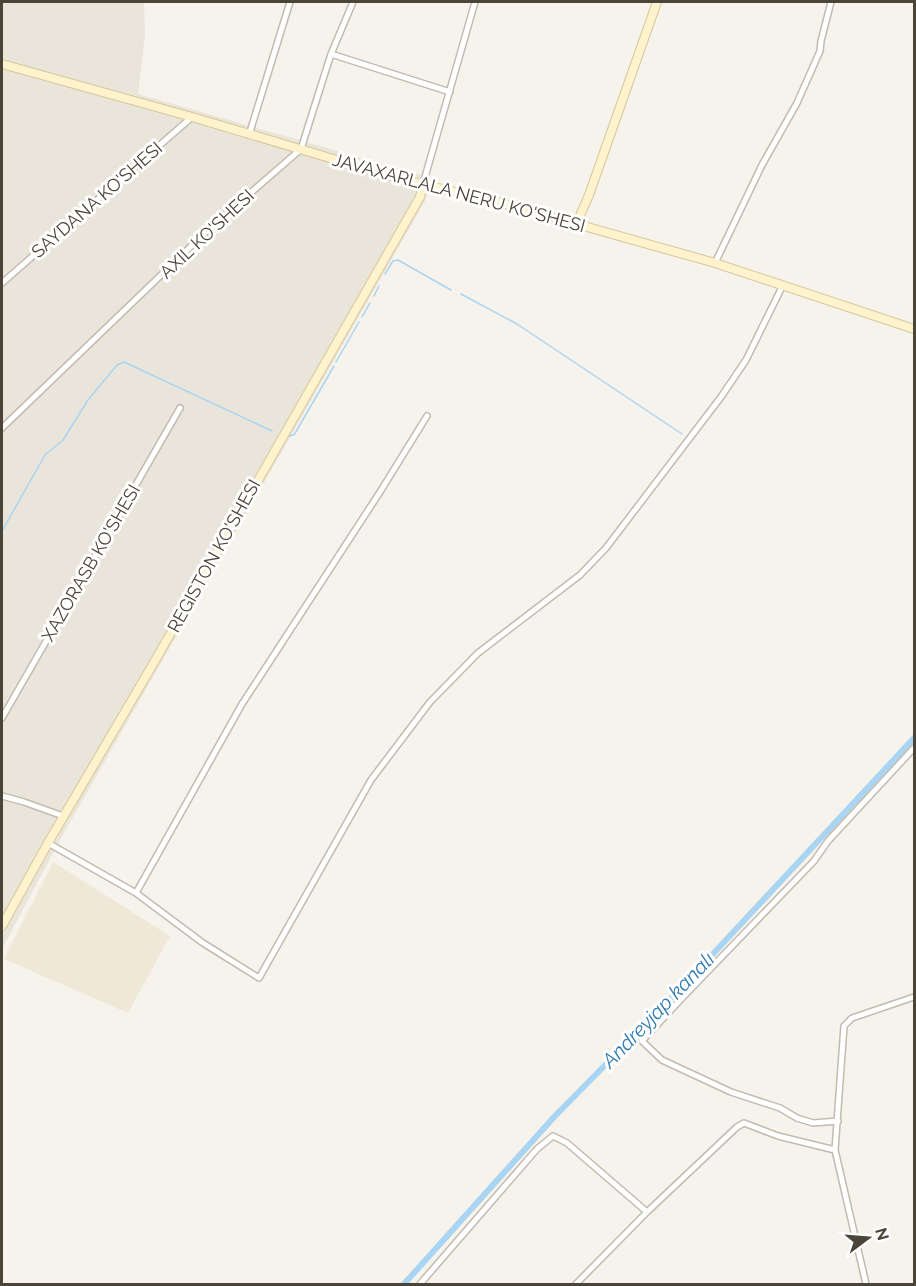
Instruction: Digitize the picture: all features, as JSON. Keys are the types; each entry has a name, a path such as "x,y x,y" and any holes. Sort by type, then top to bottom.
{"street":[{"path":"249,135 290,2"},
{"path":"301,149 331,54 353,2"},
{"path":"423,184 475,2"},
{"path":"576,225 589,195 657,2"},
{"path":"715,263 762,165 797,103 820,51 831,2"},
{"path":"331,54 450,92"},
{"name":"JAVAXARLALA NERU KO'SHESI","path":"2,64 405,180 502,203 715,263 915,329"},
{"name":"SAYDANA KO'SHESI","path":"2,283 192,117"},
{"name":"AXIL KO'SHESI","path":"2,428 209,229 301,149"},
{"name":"REGISTON KO'SHESI","path":"2,926 420,197 423,184"},
{"path":"48,843 136,893 203,943 259,978 371,780 430,702 478,653 579,576 606,548 721,397 746,360 783,285"},
{"name":"XAZORASB KO'SHESI","path":"2,718 180,408"},
{"path":"136,893 242,704 427,416"},
{"path":"838,1121 813,1122 796,1118 780,1108 731,1092 662,1060 642,1041 814,861 828,840 915,748"},
{"path":"2,796 63,816"},
{"path":"866,1284 835,1150 844,1026 852,1018 915,997"},
{"path":"576,1284 646,1212 737,1127 744,1124 778,1136 835,1150"},
{"path":"420,1284 537,1149 553,1136 567,1143 646,1212"}],"shaded area":[{"path":"2,2 144,2 145,34 138,94 432,178 425,201 61,838 2,949"},
{"path":"53,862 170,936 128,1013 4,959"}],"waterway":[{"path":"385,274 393,261 398,260 451,290"},
{"path":"374,296 379,286"},
{"path":"461,294 517,324 682,434"},
{"path":"362,317 370,303"},
{"path":"336,362 359,322"},
{"path":"2,531 45,455 63,440 88,400 117,365 124,362 272,431"},
{"path":"288,436 294,435 334,366"},
{"name":"Andreyjap kanalı","path":"404,1284 554,1117 686,983 914,738"}]}
